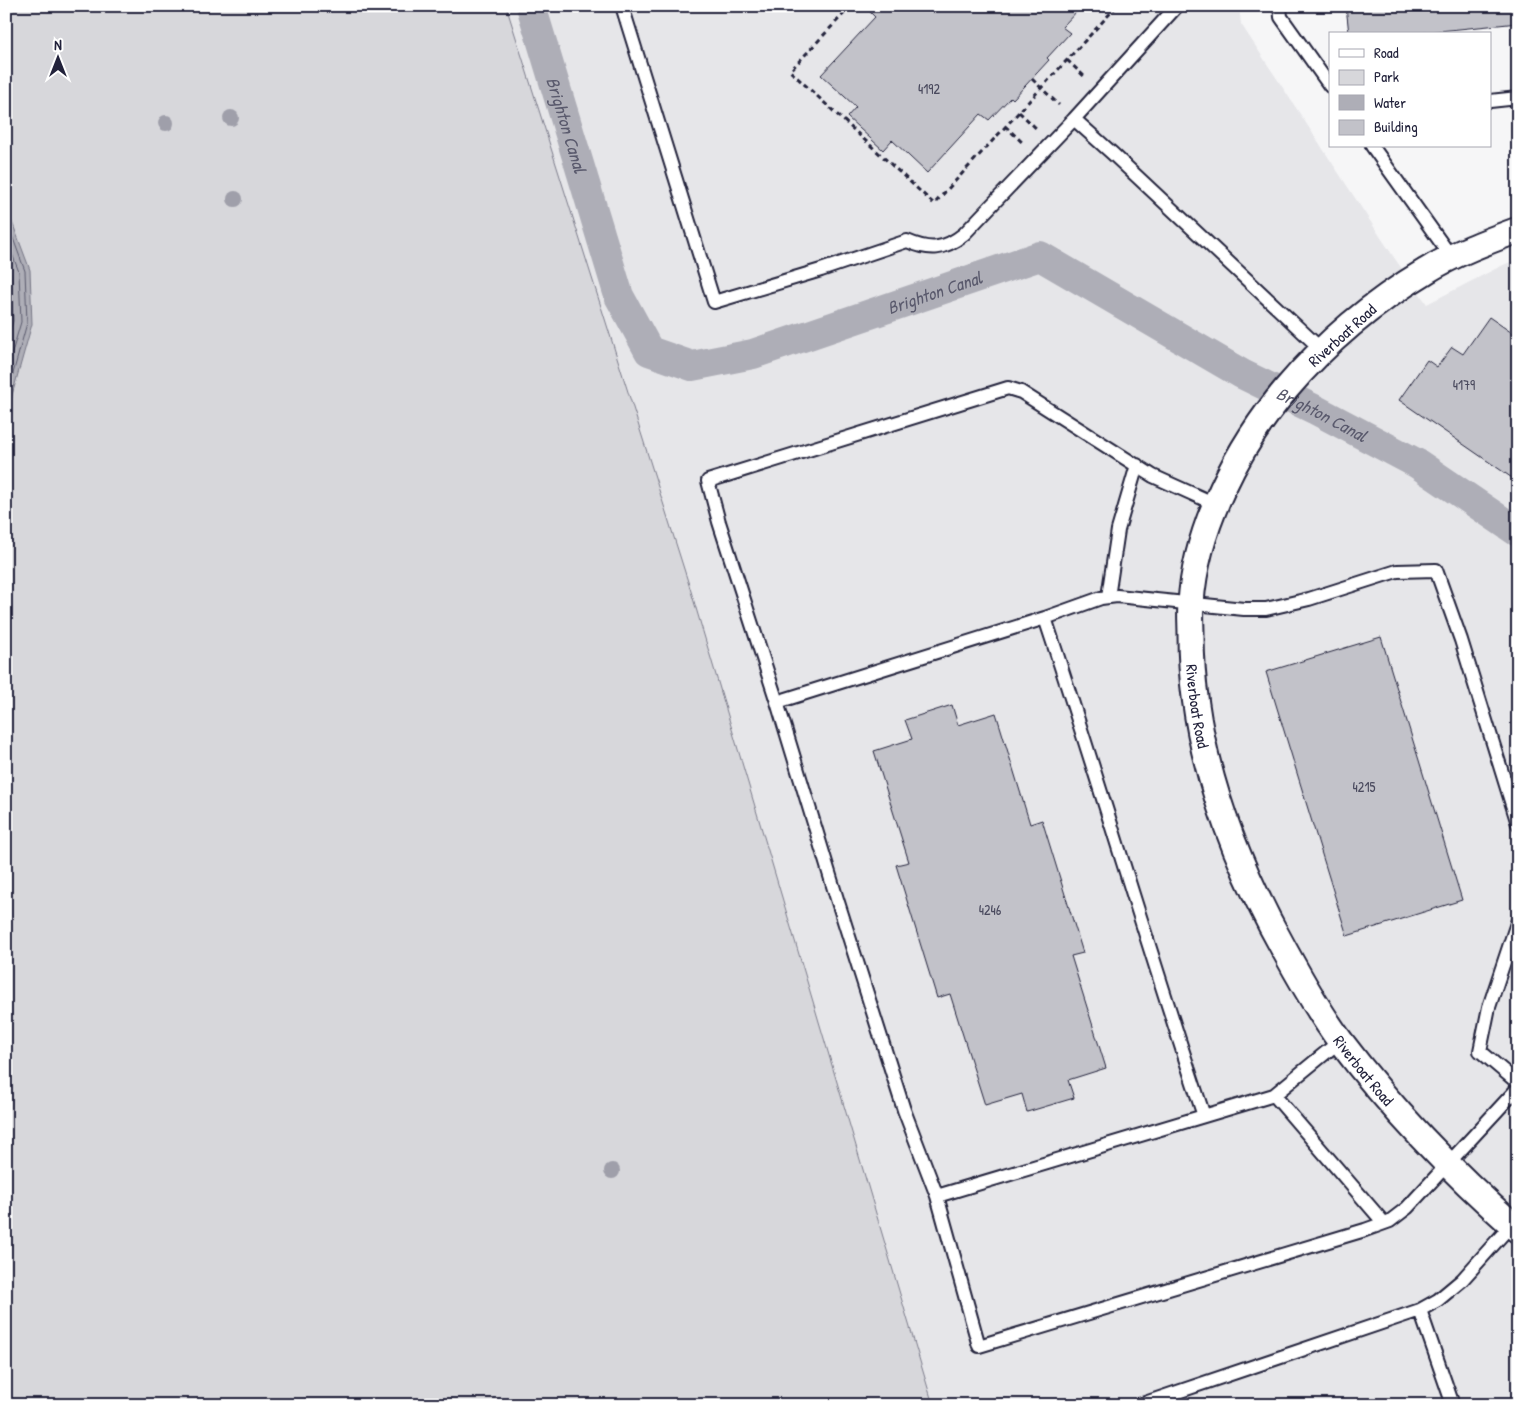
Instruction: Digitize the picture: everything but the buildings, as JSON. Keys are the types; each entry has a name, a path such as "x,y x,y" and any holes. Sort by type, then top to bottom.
{"street":[{"name":"Riverboat Road","path":"1515,1227 1447,1165 1392,1104 1340,1040 1305,987 1273,930 1229,833 1202,743 1194,698 1191,651 1191,603 1196,566 1215,504 1247,441 1267,411 1301,372 1322,350 1377,303 1428,269 1487,241 1518,230"}],"lane":[{"path":"622,6 714,302 821,270 906,241 917,246 930,248 939,248 947,245 964,234 1074,119 1177,6"},
{"path":"1280,6 1281,17 1329,85"},
{"path":"1492,101 1518,98"},
{"path":"1074,119 1322,350"},
{"path":"1373,148 1452,258"},
{"path":"1215,504 1153,476 1020,392 1008,388 708,481 719,522 904,1110 937,1196 979,1346 1390,1221 1407,1208 1518,1088"},
{"path":"1108,597 1118,530 1137,465"},
{"path":"777,702 1044,618 1101,598 1117,596 1244,609 1266,609 1309,600 1398,571 1436,570 1461,640 1518,824"},
{"path":"1044,618 1075,709 1204,1116"},
{"path":"1518,920 1489,1007 1480,1051 1518,1082"},
{"path":"937,1196 1274,1095 1340,1040"},
{"path":"1274,1095 1384,1223"},
{"path":"1139,1405 1420,1310 1438,1300 1462,1280 1515,1227"},
{"path":"1420,1310 1453,1405"}],"path":[{"path":"851,6 790,71 934,204 1118,6"},
{"path":"1032,79 1074,119"}],"shaded area":[{"path":"504,6 1239,6 1241,24 1395,259 1427,304 1518,259 1518,1405 932,1405"}],"green space":[{"path":"6,6 506,6 690,588 933,1405 6,1405"}],"water":[{"path":"6,206 30,270 32,324 12,395 6,442"}],"waterway":[{"name":"Brighton Canal","path":"531,6 619,296 649,351 692,366 753,354 1040,256 1242,374 1316,410 1418,464 1518,532"}]}
